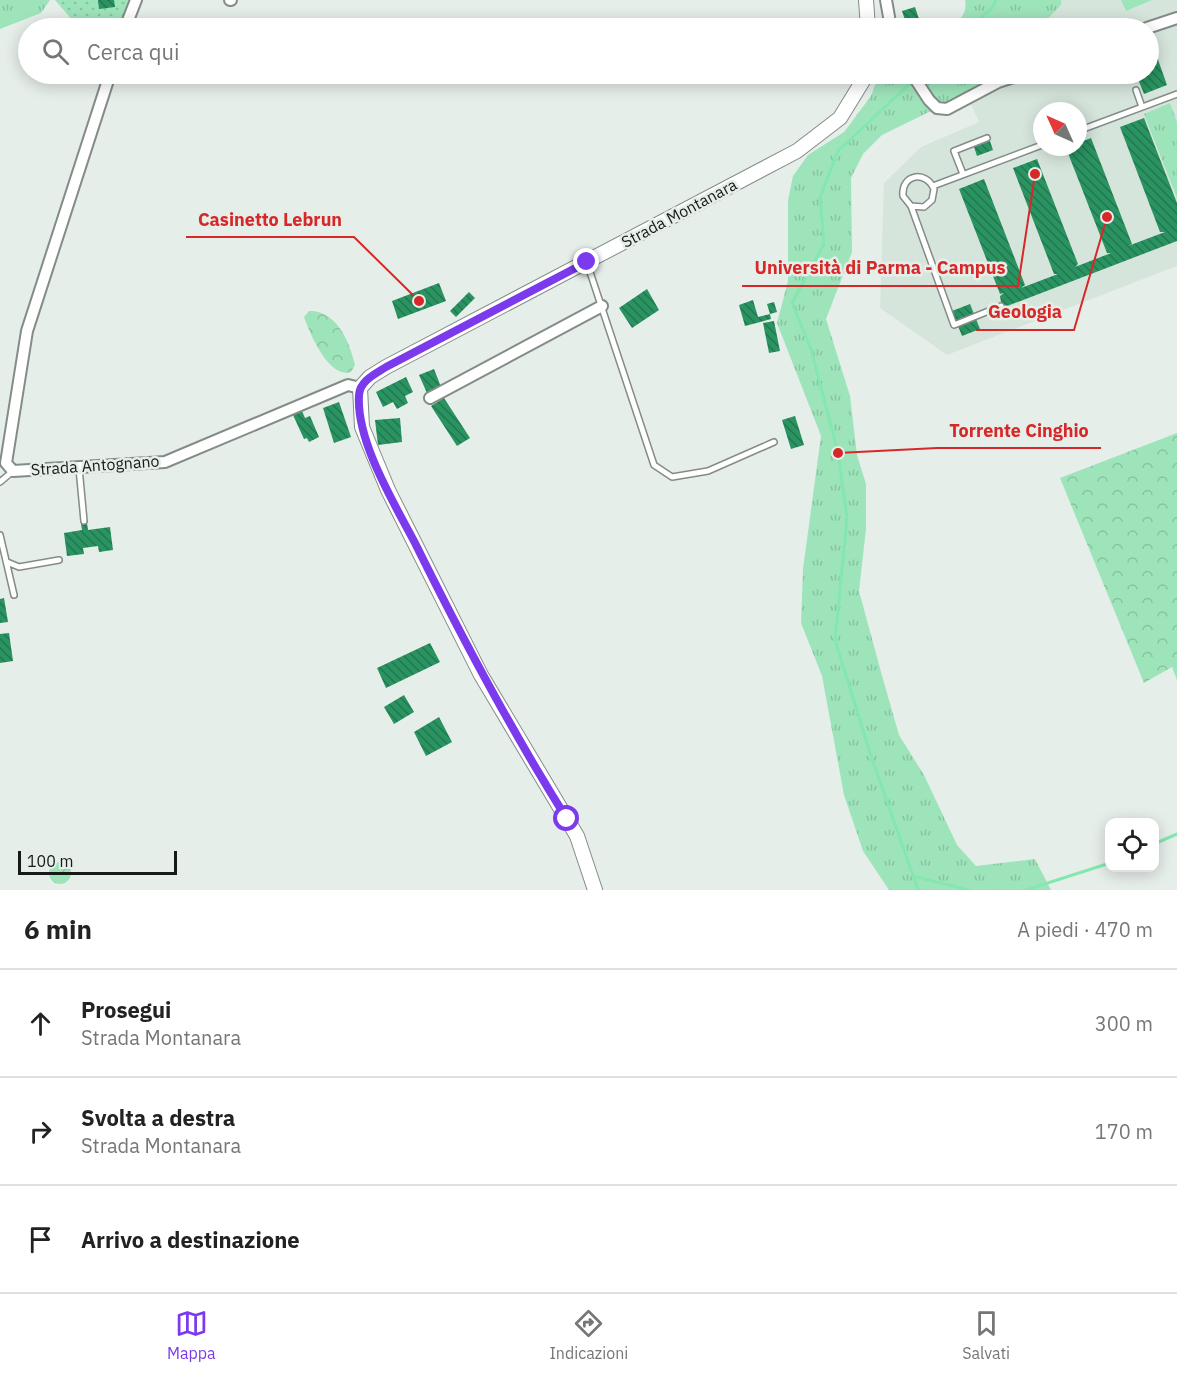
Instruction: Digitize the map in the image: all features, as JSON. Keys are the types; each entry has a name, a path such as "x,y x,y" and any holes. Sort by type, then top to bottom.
{"main road":[{"path":"866,0 867,18"},
{"name":"Strada Montanara","path":"360,388 370,377 386,367 814,140 840,118 861,84"},
{"path":"360,388 362,427 388,490 481,675 577,836 595,890"}],"street":[{"path":"129,18 136,0"},
{"path":"886,0 889,18"},
{"path":"1159,24 1177,18"},
{"name":"Strada Antognano","path":"107,84 27,331 6,463 14,471 165,462 348,385 360,388"},
{"path":"919,84 937,108 947,109 994,84"},
{"path":"430,398 602,306"}],"lane":[{"path":"1136,90 1143,107"},
{"path":"1087,128 1177,94"},
{"path":"963,174 954,151 987,138"},
{"path":"933,186 1033,148"},
{"path":"910,206 919,208 929,204 934,195 933,186 921,176 907,181 903,196 910,206 954,325 1001,306"},
{"path":"587,262 654,465 662,473 672,477 708,471 774,442"},
{"path":"78,468 84,521"},
{"path":"0,482 14,471"},
{"path":"0,535 14,594"},
{"path":"7,562 19,567 59,560"}],"shaded area":[{"path":"1061,0 1177,0 1177,266 947,355 880,308 884,183 921,147 979,122 966,94 980,84 1159,84 1159,18 1049,18 1061,5"}],"green space":[{"path":"0,0 50,0 41,13 28,18 18,18 18,22 0,29"},
{"path":"55,0 129,0 124,18 70,18"},
{"path":"965,0 1061,0 1061,5 1049,18 961,18 966,5"},
{"path":"1121,0 1152,0 1126,11"},
{"path":"875,84 980,84 966,94 882,135 863,154 851,178 852,252 826,319 850,396 857,455 866,484 866,529 859,591 899,735 924,775 957,845 976,866 1035,859 1051,890 889,890 863,851 844,795 822,676 801,623 803,569 821,436 777,323 788,281 788,200 793,176 808,155 844,132 871,96"},
{"path":"1170,103 1177,122 1177,198 1144,114"},
{"path":"309,311 327,316 341,329 350,347 355,365 351,372 335,369 322,354 304,317"},
{"path":"1177,433 1177,680 1172,667 1144,683 1060,478"},
{"path":"60,862 68,865 71,873 68,881 60,884 52,881 49,873 52,865"}],"building":[{"path":"98,0 114,0 115,7 99,9"},
{"path":"915,7 919,18 904,18 902,11"},
{"path":"1159,62 1167,85 1144,94 1140,84 1159,84"},
{"path":"1144,118 1177,203 1177,241 1002,308 1000,296 1004,293 1000,294 959,189 984,179 1025,285 1021,288 1058,274 1054,274 1013,168 1037,159 1078,264 1075,267 1111,253 1107,253 1069,156 1087,156 1087,140 1091,138 1132,244 1128,246 1165,232 1160,232 1120,127"},
{"path":"990,141 993,150 977,156 974,147"},
{"path":"439,283 446,301 398,319 392,301"},
{"path":"647,289 659,310 632,328 619,308"},
{"path":"469,292 475,298 456,317 450,311"},
{"path":"753,300 758,317 770,314 771,319 745,326 739,305"},
{"path":"774,302 777,312 770,314 767,304"},
{"path":"970,304 974,314 956,321 952,311"},
{"path":"976,319 980,329 962,336 958,326"},
{"path":"774,321 780,351 769,353 763,323"},
{"path":"434,369 441,387 427,393 419,375"},
{"path":"406,377 413,392 405,396 408,403 397,409 393,402 383,407 376,392"},
{"path":"444,398 470,438 457,446 431,406"},
{"path":"339,402 351,437 334,443 323,408"},
{"path":"302,411 305,418 310,416 319,437 309,442 307,438 304,439 293,415"},
{"path":"795,416 804,445 791,449 782,420"},
{"path":"400,418 402,442 378,445 375,420"},
{"path":"87,523 88,530 110,527 113,550 99,552 98,546 83,548 84,554 67,556 64,533 82,530 81,524"},
{"path":"4,598 8,622 0,623 0,599"},
{"path":"9,633 13,661 0,663 0,634"},
{"path":"430,643 440,662 386,688 377,668"},
{"path":"404,695 414,712 394,724 384,707"},
{"path":"439,717 452,742 426,756 414,732"}],"waterway":[{"path":"980,18 992,8 996,0"},
{"path":"909,84 838,151 820,198 824,244 792,303 811,349 838,453 847,518 835,640 871,756 918,890"},
{"path":"1159,842 1177,834"},
{"path":"1026,890 1105,865"},
{"path":"913,876 969,890"}],"place":[{"name":"Università di Parma - Campus","path":"1035,174"},
{"name":"Geologia","path":"1107,217"},
{"name":"Casinetto Lebrun","path":"419,301"},
{"name":"Torrente Cinghio","path":"838,453"}],"route":[{"path":"567,819 481,675 388,490 362,427 359,396 360,388 370,377 386,367 587,262"}]}
